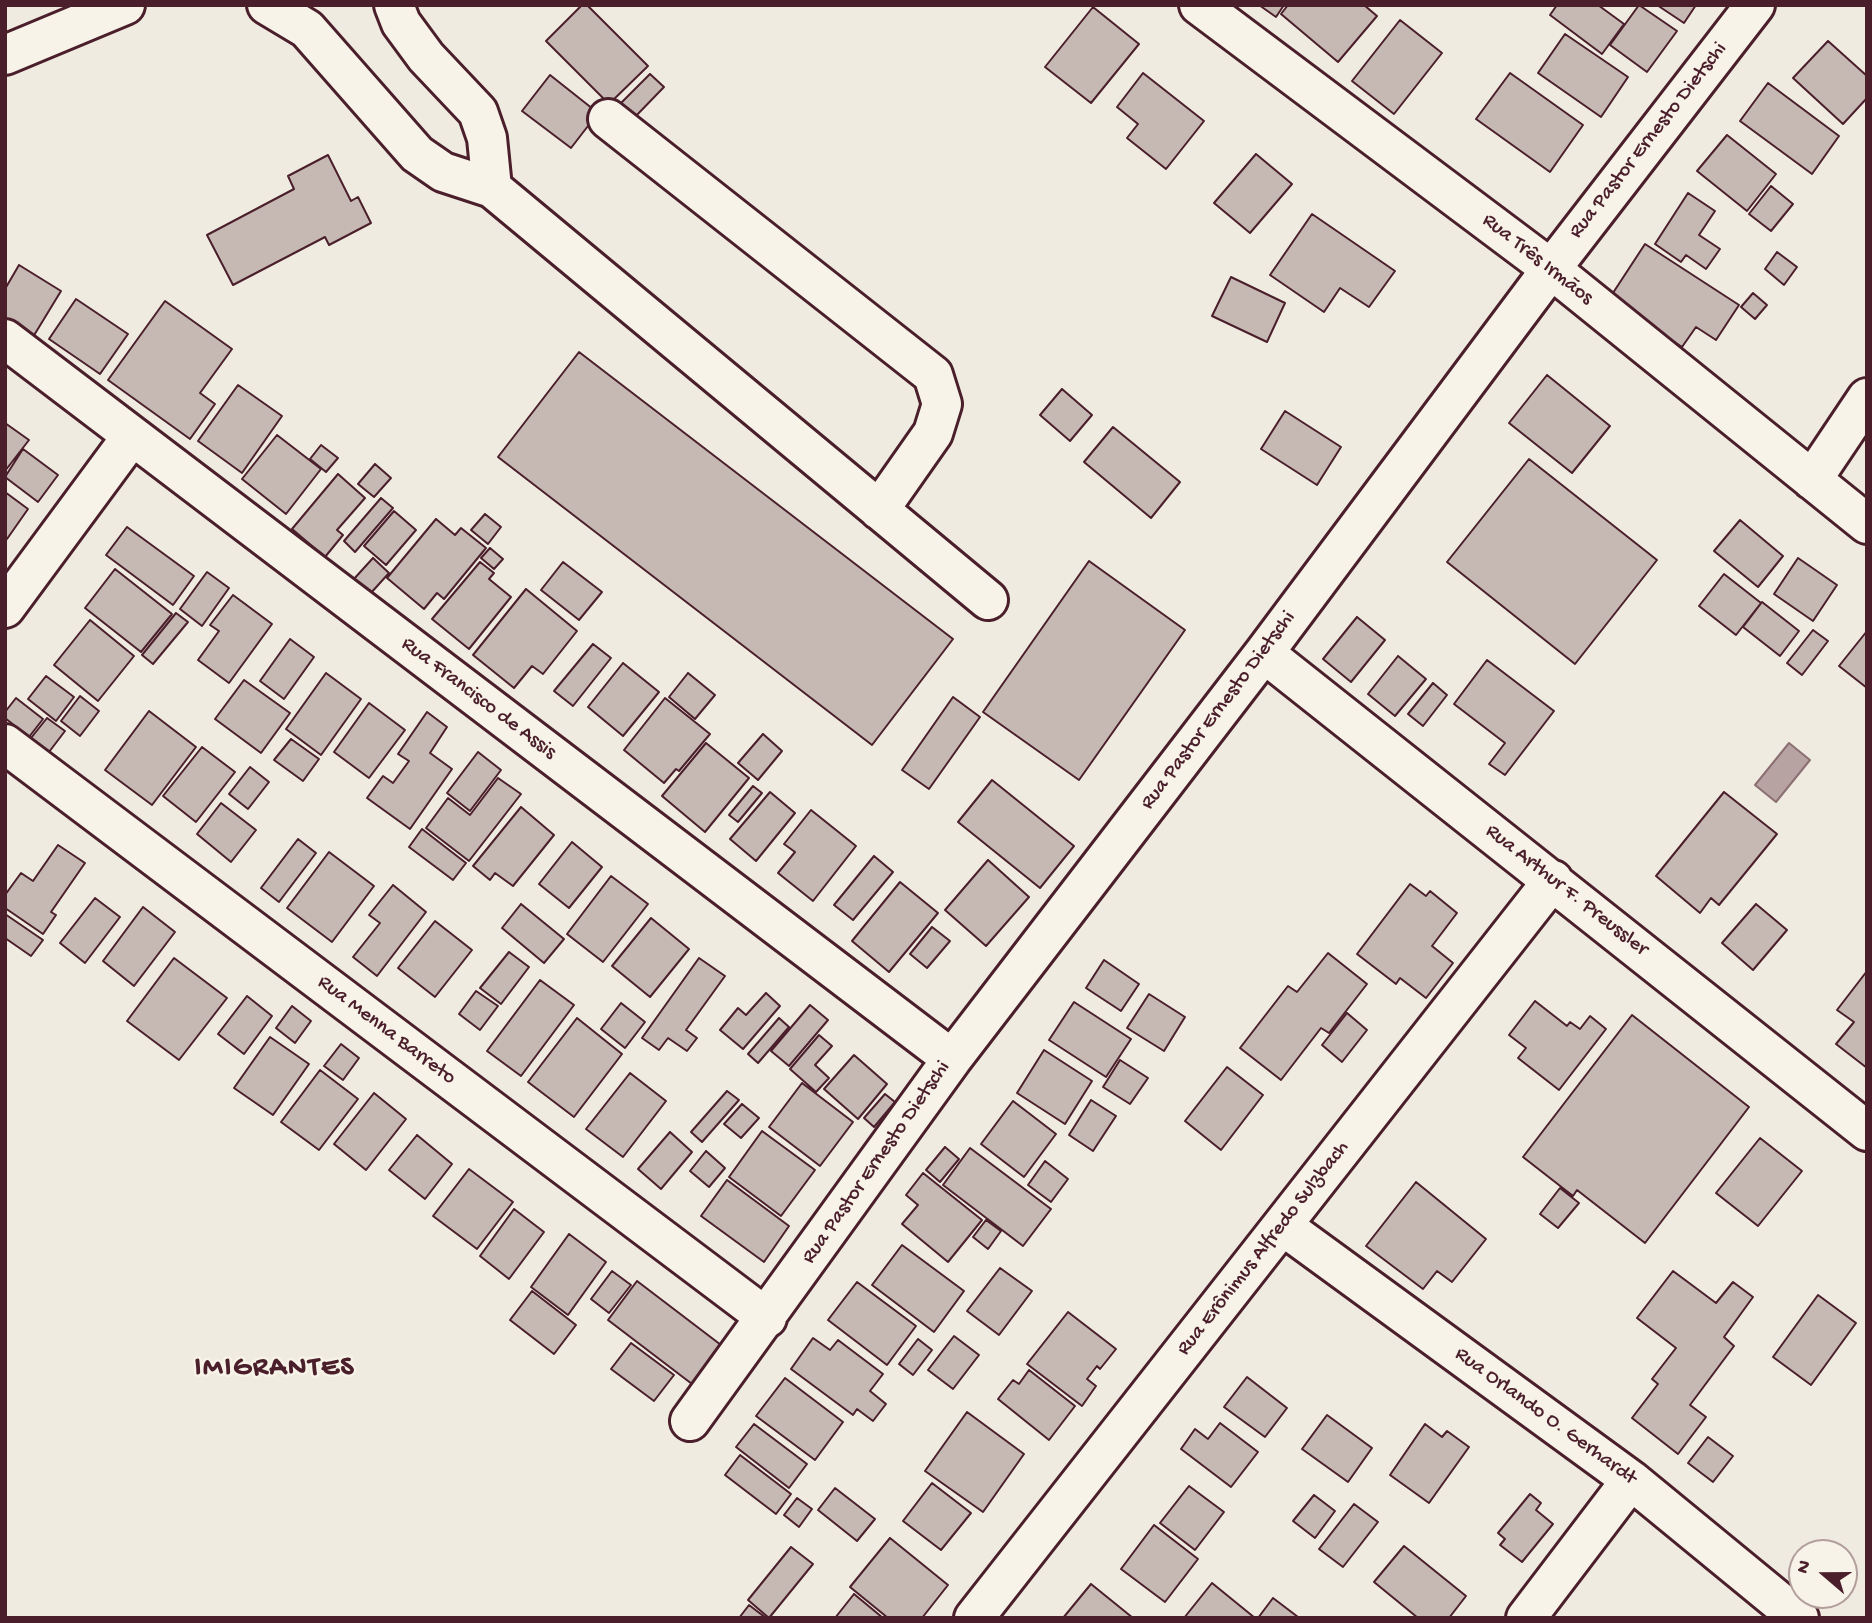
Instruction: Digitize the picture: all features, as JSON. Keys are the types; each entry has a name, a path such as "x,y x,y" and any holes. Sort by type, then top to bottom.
{"main road":[{"path":"5,55 125,5"},
{"path":"267,5 307,29 417,154 443,172 492,188 988,600"},
{"path":"394,5 401,23 426,57 478,112 487,138 492,188"},
{"name":"Rua Três Irmãos","path":"1199,5 1550,269 1867,524"},
{"name":"Rua Pastor Ernesto Dietschi","path":"690,1421 952,1059 1265,653 1550,269 1755,5"},
{"path":"608,119 933,375 942,404 933,433 879,510"},
{"name":"Rua Francisco de Assis","path":"5,339 952,1059"},
{"path":"1812,480 1867,398"},
{"path":"5,608 132,436"},
{"name":"Rua Arthur F. Preussler","path":"1265,653 1867,1131"},
{"name":"Rua Menna Barreto","path":"5,744 767,1318"},
{"name":"Rua Erônimus Alfredo Sulzbach","path":"974,1618 1553,880"},
{"name":"Rua Orlando O. Gerhardt","path":"1283,1226 1631,1480 1799,1618"},
{"path":"1526,1618 1631,1480"}],"shaded area":[{"path":"1789,743 1810,760 1776,802 1755,785"}],"building":[{"path":"582,5 587,5 648,66 609,104 546,41"},
{"path":"1259,5 1284,5 1276,17"},
{"path":"1288,5 1364,5 1377,16 1338,62 1281,14"},
{"path":"1557,5 1598,5 1624,24 1602,54 1550,15"},
{"path":"1639,5 1677,31 1647,72 1610,45"},
{"path":"1657,5 1696,5 1684,23"},
{"path":"1093,7 1139,44 1091,103 1045,67"},
{"path":"1400,20 1442,53 1394,114 1352,81"},
{"path":"1565,34 1628,77 1601,117 1538,73"},
{"path":"1828,41 1867,76 1867,98 1843,124 1793,78"},
{"path":"1143,73 1204,121 1166,169 1127,138 1138,124 1117,107"},
{"path":"1510,73 1583,125 1550,172 1476,119"},
{"path":"650,74 664,87 632,120 618,106"},
{"path":"550,75 598,113 571,148 522,111"},
{"path":"1768,83 1839,136 1812,174 1740,121"},
{"path":"1727,135 1776,174 1747,211 1697,171"},
{"path":"1256,154 1292,184 1250,233 1214,203"},
{"path":"328,155 351,201 358,197 371,223 329,245 325,237 233,285 207,235 294,189 288,176"},
{"path":"1771,186 1793,204 1771,231 1749,214"},
{"path":"1688,193 1715,211 1699,235 1720,249 1706,269 1686,255 1681,262 1655,244"},
{"path":"1312,214 1395,271 1369,307 1340,288 1324,312 1270,275"},
{"path":"1645,244 1739,305 1716,340 1696,327 1682,347 1609,299"},
{"path":"1777,252 1797,267 1784,285 1765,269"},
{"path":"19,265 61,291 33,337 5,319 5,289"},
{"path":"1231,277 1285,303 1267,342 1212,316"},
{"path":"1753,293 1767,305 1755,319 1741,307"},
{"path":"76,299 128,334 100,374 49,339"},
{"path":"165,301 232,349 200,393 215,404 190,439 108,380"},
{"path":"579,352 953,639 872,745 498,457"},
{"path":"1547,375 1610,426 1572,473 1509,423"},
{"path":"238,385 282,416 242,473 198,441"},
{"path":"1062,389 1092,415 1070,441 1040,415"},
{"path":"1285,411 1341,447 1317,485 1261,449"},
{"path":"5,423 29,440 5,471"},
{"path":"1113,427 1180,482 1151,518 1084,462"},
{"path":"277,435 321,469 286,514 242,479"},
{"path":"321,445 338,458 326,472 310,459"},
{"path":"23,449 58,475 38,502 5,477"},
{"path":"1529,459 1657,560 1575,664 1447,562"},
{"path":"375,464 391,478 374,497 358,484"},
{"path":"338,474 365,498 337,530 343,535 325,557 292,529"},
{"path":"5,492 28,509 7,539 5,538"},
{"path":"381,498 393,508 355,552 344,541"},
{"path":"394,511 416,530 386,565 364,546"},
{"path":"485,514 501,527 488,544 471,530"},
{"path":"436,519 455,535 461,528 486,548 444,599 437,593 424,609 387,578"},
{"path":"1740,520 1783,556 1758,587 1714,551"},
{"path":"127,527 194,576 173,605 106,555"},
{"path":"490,548 503,559 494,569 481,558"},
{"path":"373,558 389,573 370,594 353,580"},
{"path":"1798,558 1837,585 1813,621 1774,594"},
{"path":"1089,561 1185,630 1079,780 983,712"},
{"path":"480,562 494,573 489,579 511,597 469,649 432,619"},
{"path":"563,562 602,592 579,620 541,590"},
{"path":"115,569 172,614 141,652 85,608"},
{"path":"207,572 229,588 202,626 180,609"},
{"path":"1724,574 1761,603 1736,635 1699,606"},
{"path":"526,589 577,631 543,674 532,666 514,688 473,655"},
{"path":"233,595 272,624 229,683 198,660 219,631 210,625"},
{"path":"1762,602 1799,631 1780,656 1743,627"},
{"path":"176,613 188,622 153,664 142,655"},
{"path":"1357,617 1385,640 1351,682 1323,659"},
{"path":"90,620 134,656 98,701 54,665"},
{"path":"1813,630 1828,641 1802,675 1787,663"},
{"path":"1867,631 1867,688 1839,666"},
{"path":"290,639 314,657 284,699 260,681"},
{"path":"593,644 611,658 573,706 554,691"},
{"path":"1398,656 1426,679 1395,716 1368,694"},
{"path":"1487,660 1554,711 1505,775 1489,764 1505,743 1454,704"},
{"path":"623,663 659,692 623,736 588,707"},
{"path":"326,673 361,699 321,755 286,729"},
{"path":"688,673 715,695 695,719 669,697"},
{"path":"46,676 74,697 56,721 28,699"},
{"path":"244,680 290,713 261,753 215,719"},
{"path":"1433,683 1447,695 1423,726 1408,714"},
{"path":"80,696 99,711 80,736 61,721"},
{"path":"953,697 980,717 929,789 902,770"},
{"path":"16,698 43,719 29,737 5,718 5,712"},
{"path":"665,698 710,734 679,771 676,769 664,783 624,750"},
{"path":"369,703 405,730 369,778 334,752"},
{"path":"149,711 196,747 152,805 105,770"},
{"path":"427,712 447,727 430,753 452,769 410,829 367,798 383,776 393,783 409,761 398,754"},
{"path":"47,718 65,731 49,752 31,738"},
{"path":"763,734 782,751 758,780 738,763"},
{"path":"291,739 319,759 303,781 274,760"},
{"path":"706,743 749,778 705,832 662,796"},
{"path":"202,747 235,772 196,822 163,796"},
{"path":"478,752 501,770 470,811 447,793"},
{"path":"250,767 269,782 248,809 229,794"},
{"path":"498,778 521,794 469,861 426,828 448,798 470,815"},
{"path":"992,780 1074,846 1040,888 958,822"},
{"path":"753,786 762,793 738,822 729,815"},
{"path":"770,792 795,813 756,861 730,839"},
{"path":"1724,792 1777,834 1719,905 1711,898 1700,913 1656,876"},
{"path":"221,803 256,830 231,862 197,834"},
{"path":"521,807 554,835 513,886 495,873 490,880 473,866"},
{"path":"811,810 856,846 813,901 778,873 795,852 784,844"},
{"path":"422,829 466,863 453,880 409,847"},
{"path":"298,839 316,853 279,902 261,888"},
{"path":"572,842 602,867 569,908 539,884"},
{"path":"58,845 85,863 51,912 56,915 43,934 5,908 5,895 21,873 33,881"},
{"path":"329,852 374,886 332,942 287,908"},
{"path":"874,856 893,872 853,920 834,905"},
{"path":"988,860 1029,897 986,946 945,910"},
{"path":"611,876 648,904 603,962 567,934"},
{"path":"900,882 938,913 889,972 852,941"},
{"path":"1410,884 1426,896 1430,891 1457,913 1432,946 1453,963 1426,998 1400,978 1396,984 1357,954"},
{"path":"393,885 426,912 377,976 353,957 380,923 369,915"},
{"path":"95,898 120,917 85,963 60,943"},
{"path":"521,904 564,939 544,963 502,928"},
{"path":"1756,904 1787,930 1753,970 1722,943"},
{"path":"143,907 175,932 134,986 103,961"},
{"path":"5,914 43,940 31,956 5,938"},
{"path":"651,918 689,949 650,997 612,966"},
{"path":"435,921 472,950 435,997 398,968"},
{"path":"932,927 950,941 927,968 910,954"},
{"path":"509,952 529,967 501,1004 480,988"},
{"path":"1328,953 1367,984 1329,1033 1321,1028 1281,1080 1240,1048 1288,986 1297,992"},
{"path":"174,958 227,998 179,1060 127,1021"},
{"path":"699,958 725,976 686,1030 697,1038 687,1051 668,1038 659,1050 642,1038"},
{"path":"1104,960 1139,984 1121,1011 1086,988"},
{"path":"1867,971 1867,1068 1836,1044 1854,1022 1837,1010"},
{"path":"540,980 574,1005 521,1076 487,1051"},
{"path":"476,991 498,1006 480,1030 459,1014"},
{"path":"766,993 780,1006 743,1049 720,1030 738,1008 746,1015"},
{"path":"1149,994 1185,1017 1164,1051 1127,1028"},
{"path":"247,996 272,1016 244,1054 218,1034"},
{"path":"1535,1001 1567,1026 1570,1022 1580,1029 1590,1016 1606,1029 1559,1090 1518,1058 1526,1048 1509,1035"},
{"path":"1074,1002 1131,1039 1106,1077 1049,1040"},
{"path":"621,1003 645,1022 625,1048 601,1029"},
{"path":"810,1005 828,1020 789,1066 771,1051"},
{"path":"292,1006 311,1021 295,1043 276,1028"},
{"path":"1347,1013 1367,1030 1342,1062 1322,1045"},
{"path":"1632,1015 1749,1107 1645,1243 1577,1190 1573,1196 1523,1157"},
{"path":"577,1018 622,1054 574,1117 528,1082"},
{"path":"779,1018 789,1027 758,1063 748,1054"},
{"path":"819,1035 832,1046 815,1065 829,1078 816,1092 790,1069"},
{"path":"270,1037 309,1064 273,1115 234,1088"},
{"path":"341,1044 359,1058 343,1080 324,1066"},
{"path":"1044,1050 1092,1081 1065,1124 1017,1093"},
{"path":"854,1055 887,1084 858,1119 824,1089"},
{"path":"1120,1060 1148,1078 1130,1104 1103,1087"},
{"path":"1227,1067 1263,1095 1221,1150 1185,1121"},
{"path":"320,1070 358,1099 319,1150 281,1122"},
{"path":"630,1073 666,1101 623,1157 586,1129"},
{"path":"802,1083 853,1122 820,1166 769,1127"},
{"path":"727,1091 739,1100 702,1142 691,1132"},
{"path":"374,1093 406,1119 366,1170 334,1144"},
{"path":"885,1094 895,1102 874,1127 864,1118"},
{"path":"1091,1100 1116,1116 1093,1151 1069,1135"},
{"path":"1013,1101 1056,1134 1024,1177 981,1144"},
{"path":"742,1104 759,1118 741,1138 724,1124"},
{"path":"762,1131 815,1170 781,1216 729,1177"},
{"path":"670,1132 692,1152 661,1189 638,1169"},
{"path":"417,1135 452,1164 425,1199 389,1170"},
{"path":"1760,1138 1802,1171 1758,1226 1716,1193"},
{"path":"945,1147 959,1159 940,1182 926,1170"},
{"path":"970,1148 1051,1209 1023,1246 943,1185"},
{"path":"706,1151 725,1168 709,1187 690,1171"},
{"path":"1045,1161 1068,1179 1051,1202 1028,1185"},
{"path":"469,1169 513,1202 477,1249 433,1216"},
{"path":"923,1173 982,1220 948,1262 902,1224 918,1205 906,1195"},
{"path":"727,1180 789,1226 764,1262 701,1216"},
{"path":"1416,1182 1486,1239 1452,1282 1437,1271 1423,1289 1366,1246"},
{"path":"1560,1188 1579,1203 1558,1228 1540,1214"},
{"path":"514,1209 544,1232 509,1279 480,1256"},
{"path":"986,1220 1001,1231 988,1249 973,1237"},
{"path":"569,1234 606,1262 568,1315 531,1287"},
{"path":"902,1245 964,1291 934,1332 872,1285"},
{"path":"1000,1268 1032,1291 999,1335 967,1311"},
{"path":"612,1271 631,1285 609,1313 591,1299"},
{"path":"1673,1271 1716,1303 1733,1282 1753,1297 1724,1337 1734,1346 1690,1405 1706,1417 1678,1454 1632,1418 1658,1384 1652,1379 1676,1348 1637,1318"},
{"path":"637,1281 721,1345 692,1384 608,1320"},
{"path":"857,1282 916,1326 887,1365 828,1320"},
{"path":"532,1291 576,1325 554,1354 510,1320"},
{"path":"1818,1295 1856,1323 1811,1385 1773,1357"},
{"path":"1068,1312 1116,1349 1100,1369 1097,1366 1087,1379 1096,1386 1082,1406 1027,1364"},
{"path":"954,1336 979,1355 953,1389 928,1370"},
{"path":"813,1338 830,1350 838,1340 883,1374 870,1391 886,1404 873,1421 857,1409 853,1415 791,1369"},
{"path":"918,1339 932,1350 913,1375 899,1364"},
{"path":"631,1343 674,1375 654,1401 611,1369"},
{"path":"1029,1370 1075,1406 1049,1440 998,1399 1013,1380 1019,1384"},
{"path":"1247,1377 1287,1408 1265,1437 1224,1407"},
{"path":"785,1378 843,1422 815,1460 756,1416"},
{"path":"967,1412 1024,1454 983,1512 925,1471"},
{"path":"1327,1415 1372,1448 1348,1482 1302,1449"},
{"path":"1220,1423 1258,1452 1231,1487 1181,1449 1195,1429 1208,1439"},
{"path":"754,1424 807,1464 789,1488 736,1447"},
{"path":"1425,1424 1442,1437 1447,1431 1469,1447 1429,1503 1390,1475"},
{"path":"1708,1437 1733,1456 1713,1482 1688,1463"},
{"path":"740,1455 791,1494 776,1514 725,1475"},
{"path":"932,1483 971,1513 941,1550 903,1521"},
{"path":"1189,1486 1224,1512 1195,1550 1160,1523"},
{"path":"835,1488 875,1519 857,1541 818,1510"},
{"path":"1530,1494 1541,1503 1536,1510 1553,1524 1522,1562 1500,1545 1505,1539 1498,1533"},
{"path":"1314,1495 1335,1511 1315,1538 1293,1521"},
{"path":"797,1498 812,1509 799,1527 784,1515"},
{"path":"1354,1504 1378,1522 1343,1567 1319,1549"},
{"path":"1154,1525 1198,1559 1165,1602 1121,1569"},
{"path":"890,1538 948,1585 922,1618 888,1618 850,1587"},
{"path":"1404,1546 1466,1596 1449,1618 1418,1618 1374,1582"},
{"path":"791,1547 813,1564 769,1618 748,1600"},
{"path":"1212,1583 1255,1618 1184,1618"},
{"path":"1091,1584 1133,1618 1063,1618"},
{"path":"854,1594 883,1618 835,1618"},
{"path":"1273,1598 1298,1617 1258,1618"},
{"path":"749,1605 766,1618 739,1618"}],"district":[{"name":"IMIGRANTES","path":"275,1370"}]}
